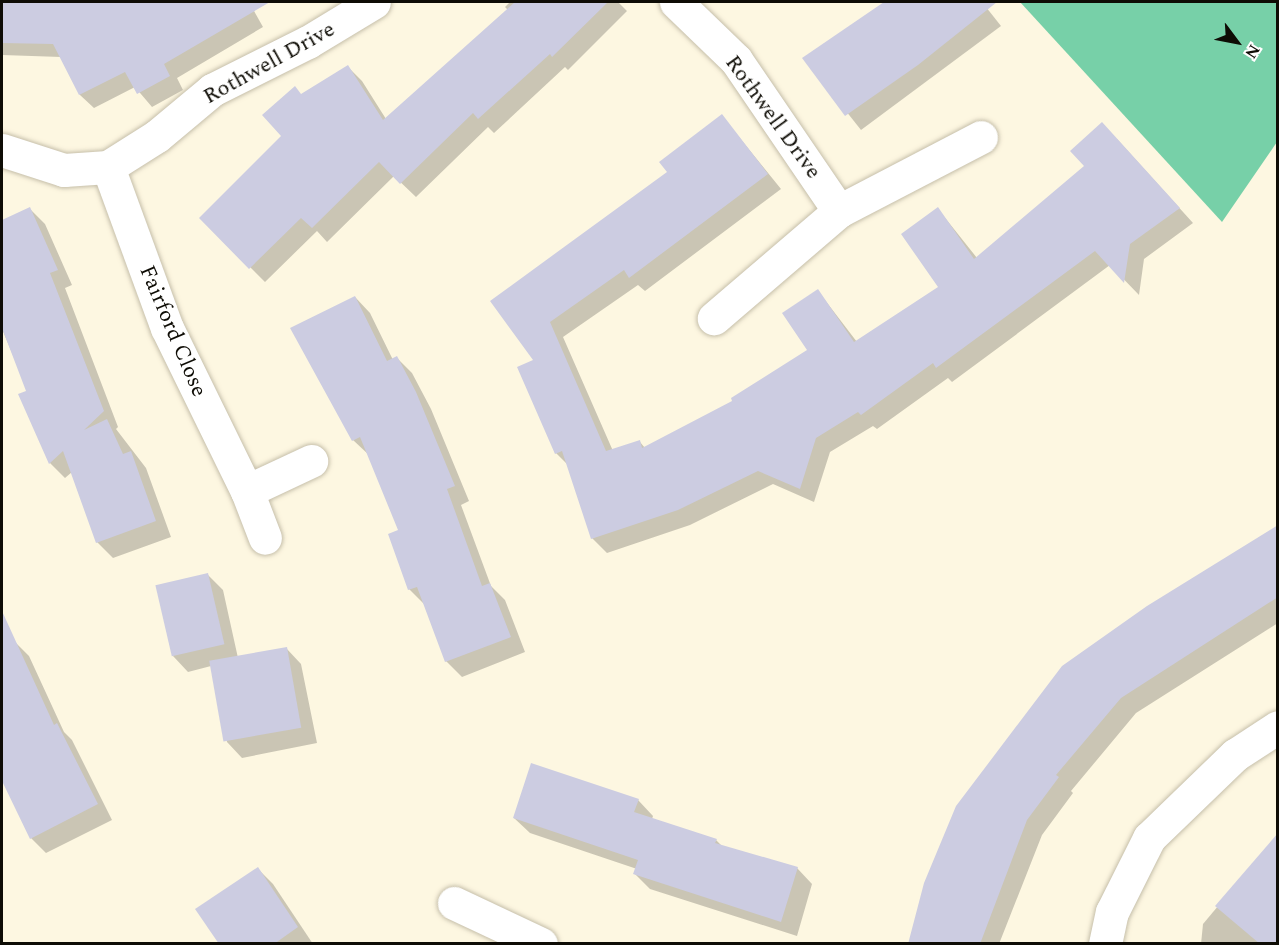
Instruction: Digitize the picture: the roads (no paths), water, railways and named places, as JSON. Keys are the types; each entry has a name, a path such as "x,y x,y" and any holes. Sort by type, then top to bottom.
{"street":[{"name":"Rothwell Drive","path":"676,2 736,60 839,211"},
{"name":"Rothwell Drive","path":"2,150 64,170 108,167 157,135 212,90 358,6"},
{"path":"714,318 839,211 981,137"},
{"name":"Fairford Close","path":"108,167 167,328 247,491 265,538"},
{"path":"247,491 311,461"},
{"path":"1105,944 1113,912 1149,838 1235,755 1278,727"},
{"path":"454,903 541,944"}]}
